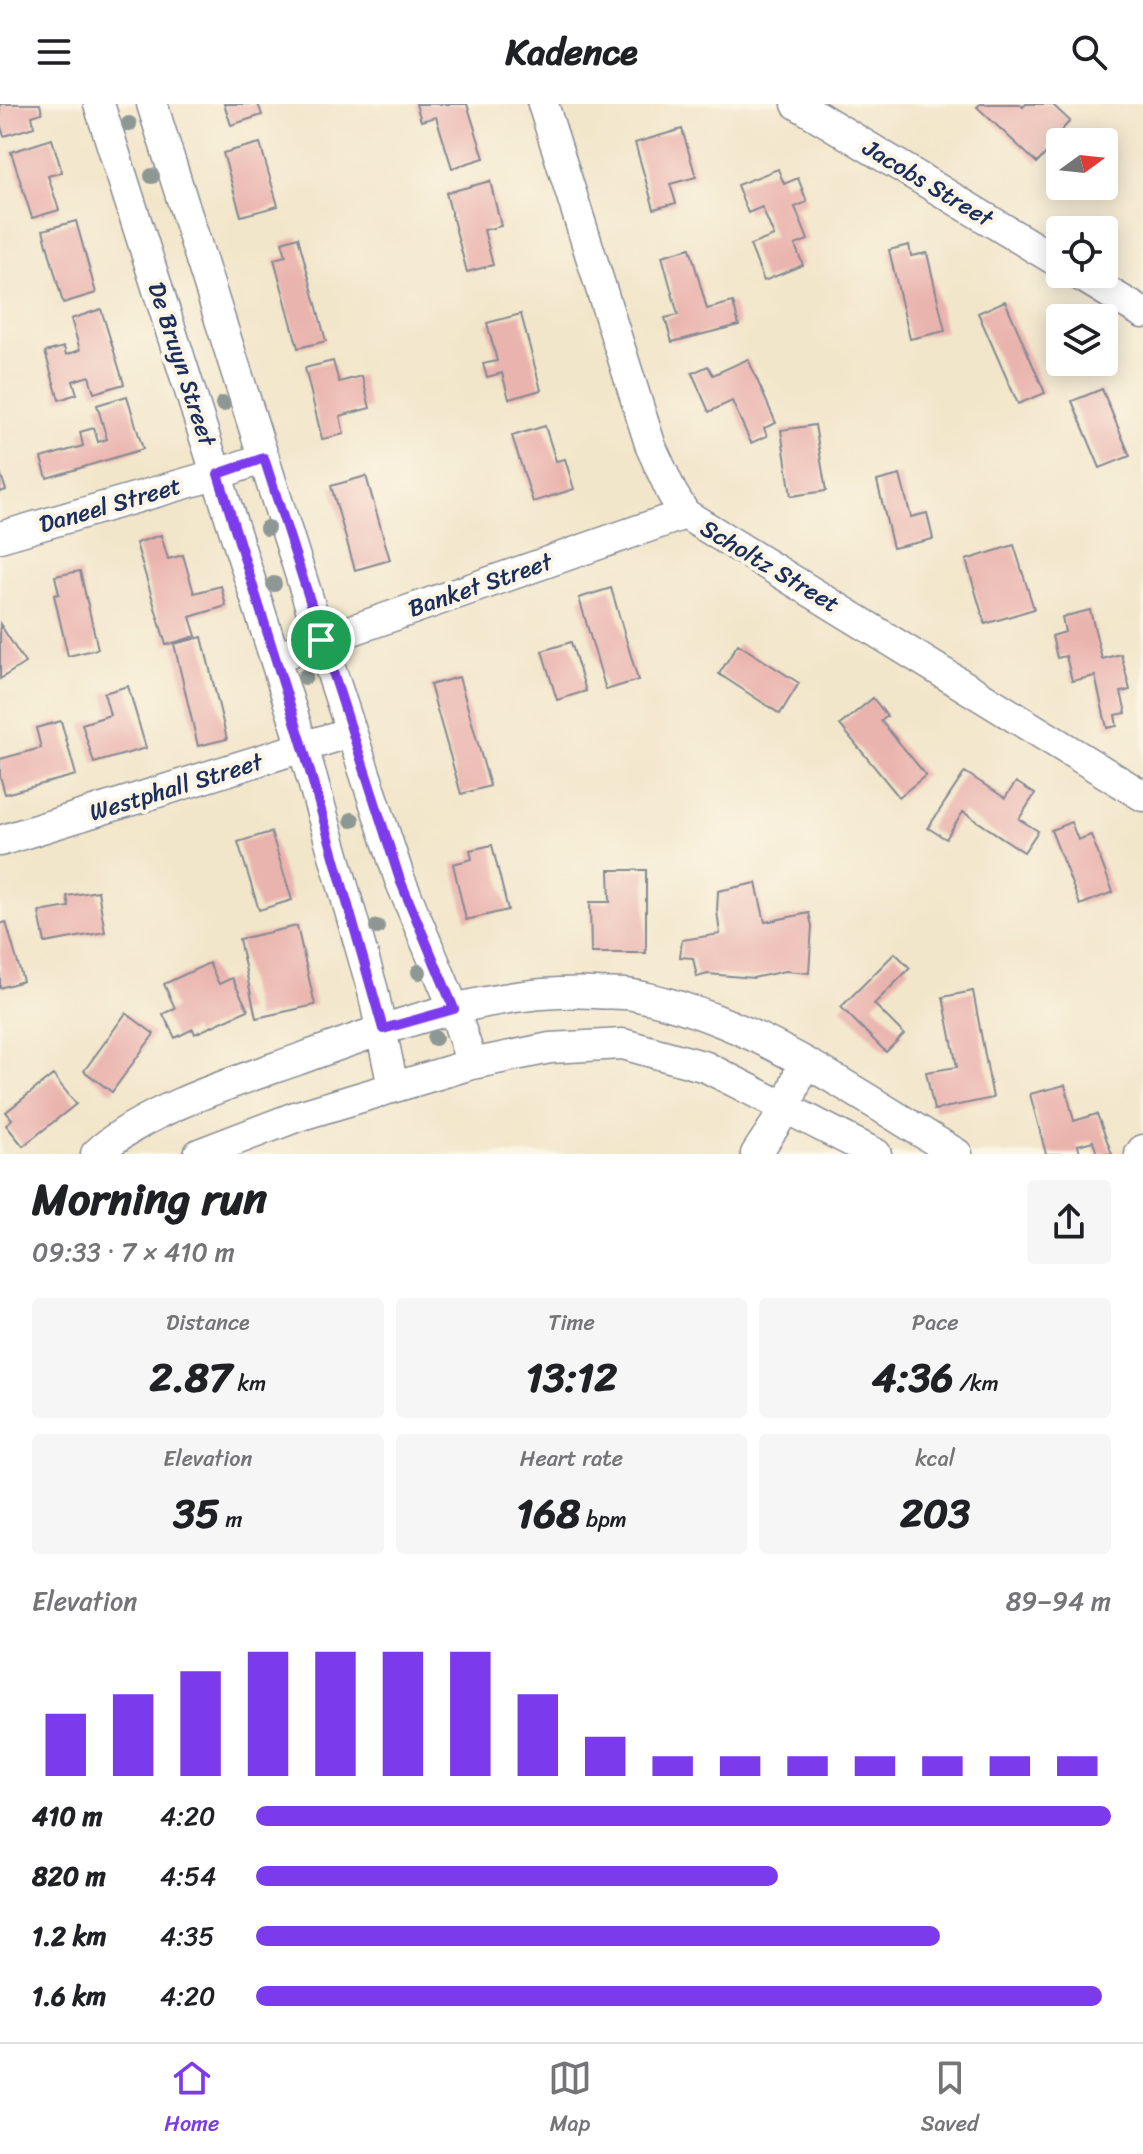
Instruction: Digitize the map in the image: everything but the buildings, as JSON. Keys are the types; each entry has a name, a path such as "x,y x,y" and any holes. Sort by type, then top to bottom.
{"street":[{"name":"De Bruyn Street","path":"99,104 303,747 383,1029 393,1087"},
{"name":"De Bruyn Street","path":"152,104 400,880 454,1009 472,1064"},
{"name":"Scholtz Street","path":"543,104 651,447 685,514 1143,796"},
{"name":"Jacobs Street","path":"797,104 1046,255"},
{"path":"1101,288 1143,313"},
{"name":"Daneel Street","path":"0,537 264,458"},
{"name":"Banket Street","path":"275,657 685,514"},
{"name":"Westphall Street","path":"0,841 351,732"},
{"path":"96,1154 145,1121 202,1094 383,1029 454,1009 528,994 632,995 749,1033 957,1154"},
{"path":"199,1154 298,1116 393,1087 472,1064 550,1048 623,1044 706,1067 876,1154 886,1111"},
{"path":"756,1154 787,1107 803,1062"}],"route":[{"path":"264,458 321,640 400,880 454,1009 383,1029 303,747 218,474 264,458"}]}
